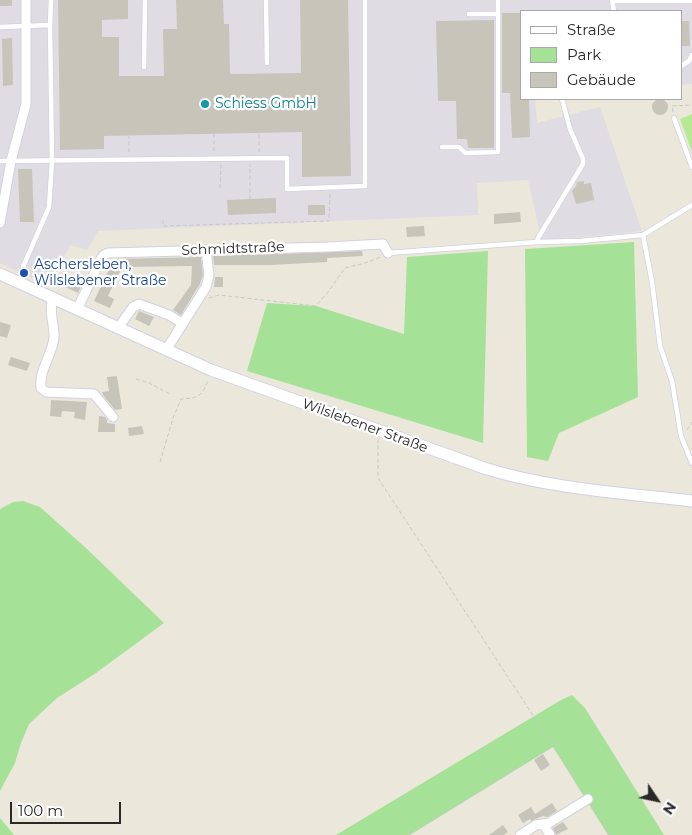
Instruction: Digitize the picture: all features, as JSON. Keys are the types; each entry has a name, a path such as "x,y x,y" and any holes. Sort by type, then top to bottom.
{"street":[{"path":"0,223 11,161 26,104 26,0"},
{"name":"Schmidtstraße","path":"78,310 104,255 108,253 383,244 388,253"},
{"path":"169,352 182,323 206,287 208,275 206,250"},
{"name":"Wilslebener Straße","path":"0,274 211,370 514,478 554,485 692,501"},
{"path":"53,299 51,310 54,338 42,374 41,388 46,392 94,394 113,417"},
{"path":"118,328 133,307 139,304 169,315 182,323"},
{"path":"520,835 536,825 549,823 588,799"},
{"path":"544,825 550,835"}],"lane":[{"path":"23,267 49,208 52,161 51,0"},
{"path":"144,66 145,0"},
{"path":"266,0 266,63"},
{"path":"0,161 287,158 287,189 364,186 365,0"},
{"path":"442,147 459,147 465,153 498,152 498,0"},
{"path":"612,0 692,1"},
{"path":"469,14 498,14"},
{"path":"0,27 50,25"},
{"path":"682,65 689,61 692,55"},
{"path":"537,242 583,164 583,159 564,111 562,100"},
{"path":"674,118 692,167"},
{"path":"388,253 537,242 581,241 643,235 692,205"},
{"path":"643,235 652,282 660,346 672,381 681,436 692,463"}],"path":[{"path":"674,118 672,106 692,105"},
{"path":"259,133 259,158"},
{"path":"214,134 214,158"},
{"path":"129,136 129,160"},
{"path":"220,188 221,158"},
{"path":"250,158 250,199"},
{"path":"163,220 163,226 329,221 330,188"},
{"path":"208,299 219,295 316,306 345,268 365,263 388,253"},
{"path":"160,462 173,418 181,399 200,396 211,370"},
{"path":"136,379 149,383 170,394"},
{"path":"681,436 692,422"},
{"path":"380,431 378,442 378,478 554,745 610,835"},
{"path":"408,835 554,745"}],"shaded area":[{"path":"0,0 692,0 692,84 682,85 682,10 520,10 520,100 535,100 537,123 600,107 642,231 542,241 528,180 477,183 478,215 98,231 87,250 70,245 49,286 0,263"}],"green space":[{"path":"692,114 692,152 680,119"},
{"path":"634,242 638,397 559,433 548,461 527,457 525,249"},
{"path":"488,251 483,443 247,371 267,303 316,306 404,334 407,257"},
{"path":"23,501 40,507 164,623 96,673 57,698 29,724 15,763 0,791 0,509 13,502"},
{"path":"572,695 585,708 664,835 608,835 553,747 410,835 336,835 561,700"},
{"path":"0,818 14,835 0,835"}],"building":[{"path":"0,0 12,0 12,6 0,6"},
{"name":"Schiess GmbH","path":"58,0 128,0 128,19 102,20 102,37 119,37 119,76 164,76 163,29 177,29 176,0 223,0 224,24 229,24 230,74 301,73 300,0 348,0 351,176 302,177 302,132 104,136 104,149 60,150"},
{"path":"502,13 520,13 520,100 529,100 530,137 512,138 510,93 502,93"},
{"path":"494,20 494,148 468,148 467,139 457,139 456,101 438,101 436,21"},
{"path":"682,21 689,21 690,46 682,46"},
{"path":"12,38 13,85 3,86 2,39"},
{"path":"656,100 664,100 668,104 668,110 663,115 657,115 652,110 652,104"},
{"path":"18,169 32,169 34,222 20,222"},
{"path":"584,181 584,184 591,183 594,200 576,204 572,191 577,182"},
{"path":"276,198 276,213 228,215 227,200"},
{"path":"308,205 325,205 325,215 308,215"},
{"path":"520,212 521,222 494,224 494,214"},
{"path":"424,226 425,236 407,237 406,227"},
{"path":"362,251 363,256 327,258 327,262 271,265 214,265 213,256"},
{"path":"201,257 203,275 200,284 181,315 173,310 191,285 192,266 122,267 108,296 114,299 110,308 94,301 114,259"},
{"path":"67,275 83,282 78,293 63,286"},
{"path":"215,277 223,277 223,287 214,287"},
{"path":"139,311 154,317 149,326 135,319"},
{"path":"0,322 11,325 7,338 0,336"},
{"path":"11,357 30,363 27,371 8,365"},
{"path":"117,376 122,409 115,410 102,392 109,391 107,377"},
{"path":"51,400 87,402 85,420 74,418 75,412 62,411 61,417 50,416"},
{"path":"99,416 105,417 107,423 115,424 115,432 98,432"},
{"path":"142,426 144,434 129,436 128,428"},
{"path":"543,754 550,765 541,771 534,760"},
{"path":"552,803 557,811 547,817 543,816 531,821 530,819 523,823 518,815 531,807 535,814"},
{"path":"563,822 568,829 556,835 553,828"},
{"path":"503,825 508,832 504,835 489,835"}],"place":[{"name":"Schiess GmbH","path":"205,104"},
{"name":"Aschersleben, Wilslebener Straße","path":"24,273"}]}
